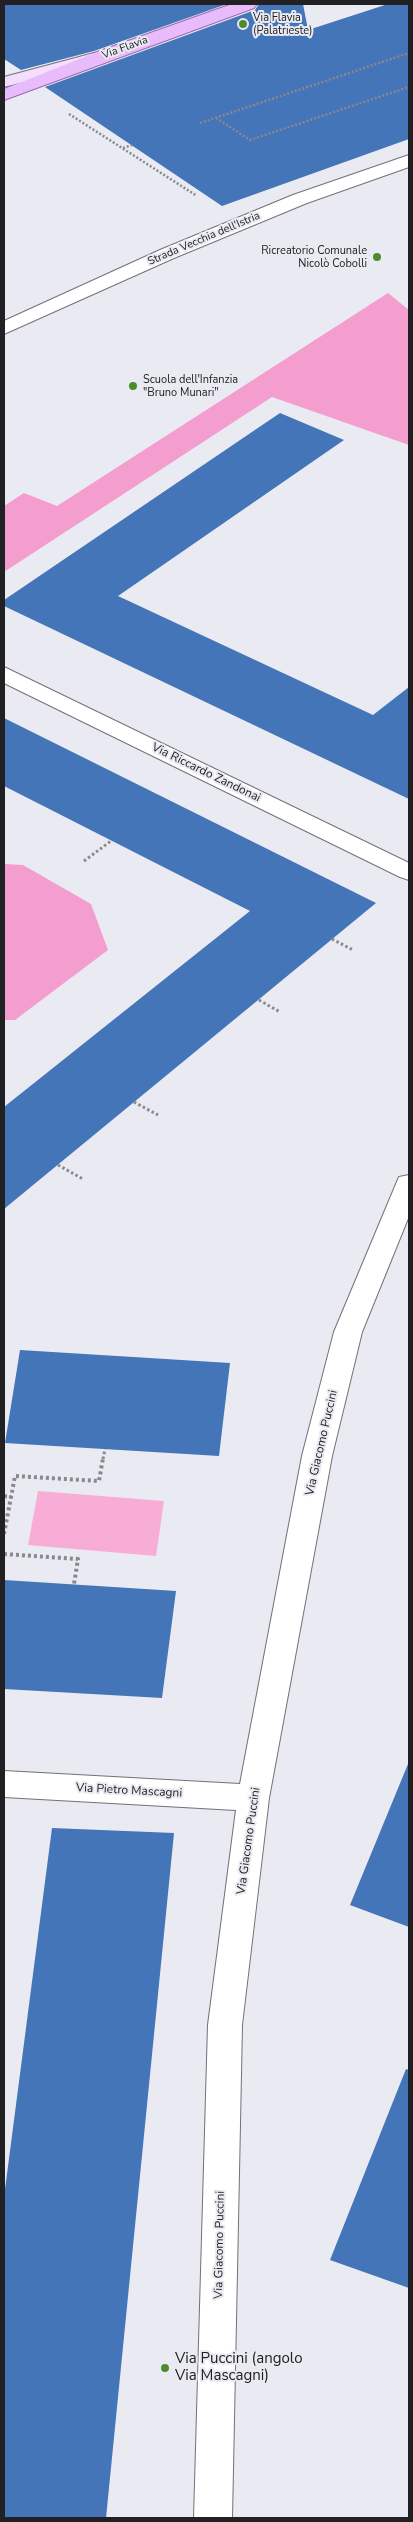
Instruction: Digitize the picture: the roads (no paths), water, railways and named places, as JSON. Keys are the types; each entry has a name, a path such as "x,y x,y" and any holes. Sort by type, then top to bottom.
{"main road":[{"name":"Via Flavia","path":"4,95 103,56 248,4"}],"street":[{"path":"4,82 103,56"},
{"name":"Strada Vecchia dell'Istria","path":"4,328 167,254 308,196 409,161"},
{"name":"Via Riccardo Zandonai","path":"4,674 409,872"},
{"name":"Via Giacomo Puccini","path":"213,2518 225,2025 253,1798 318,1456 348,1332 409,1184"},
{"name":"Via Pietro Mascagni","path":"4,1784 253,1798"}],"place":[{"name":"Via Flavia (Palatrieste)","path":"243,24"},
{"name":"Ricreatorio Comunale Nicolò Cobolli","path":"377,257"},
{"name":"Scuola dell'Infanzia \"Bruno Munari\"","path":"133,386"},
{"name":"Via Puccini (angolo Via Mascagni)","path":"165,2368"}]}
